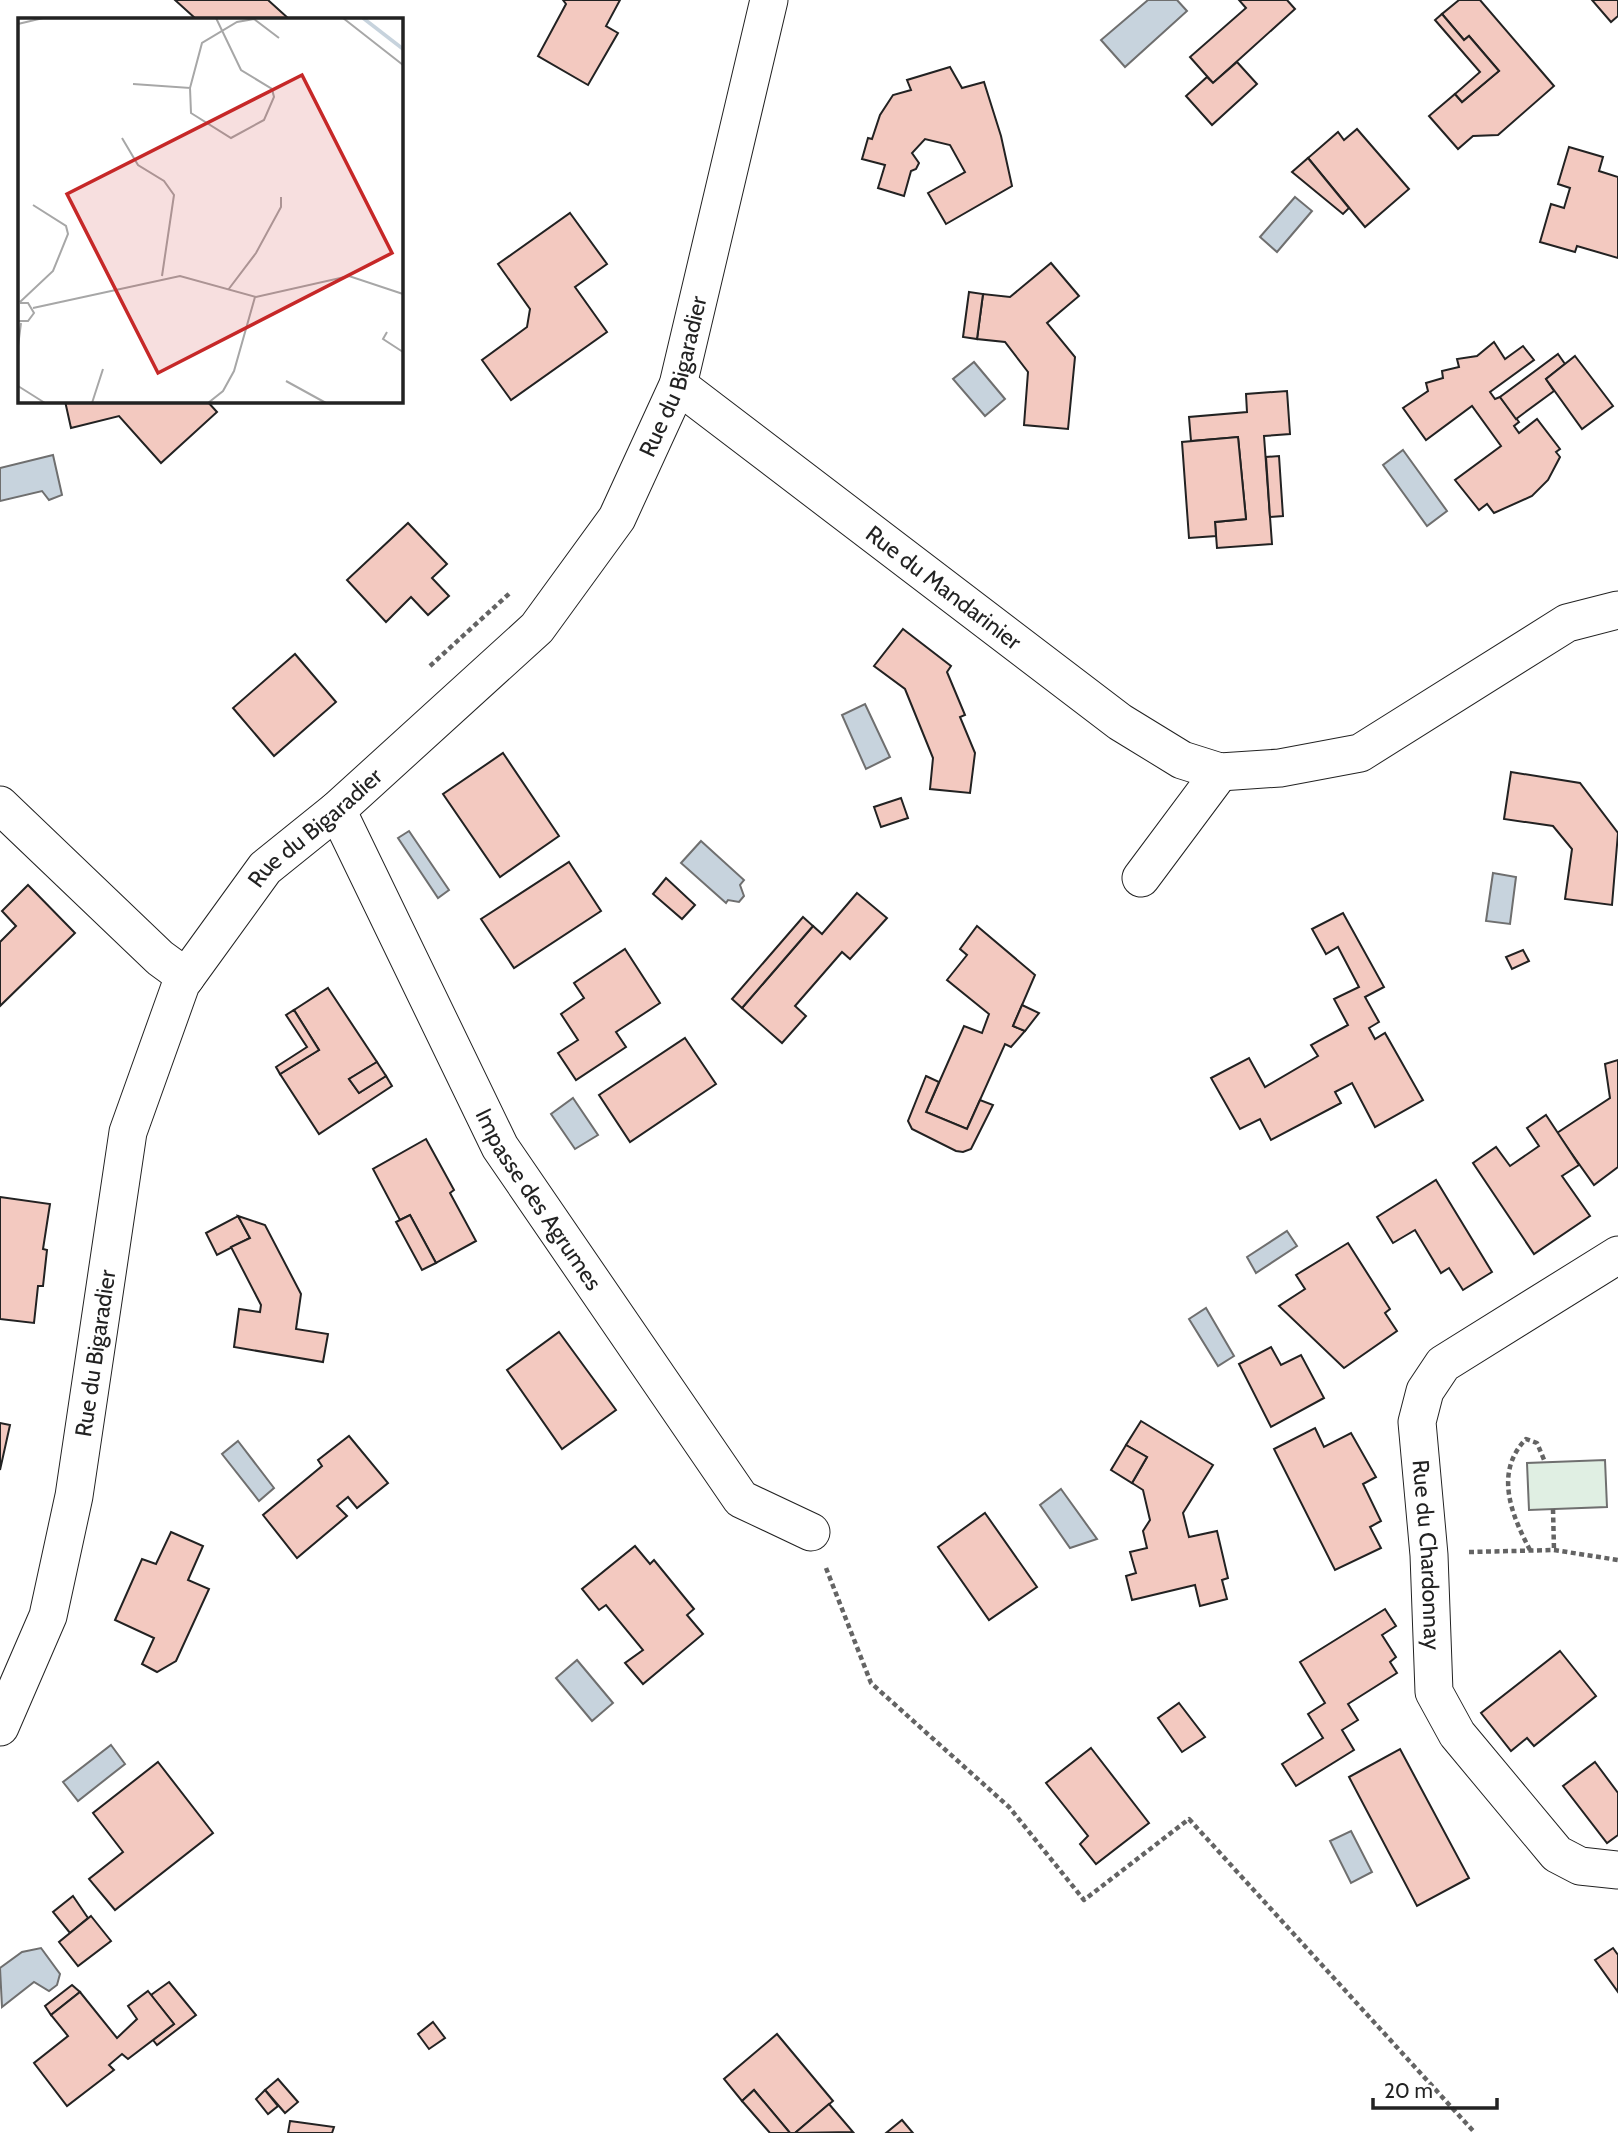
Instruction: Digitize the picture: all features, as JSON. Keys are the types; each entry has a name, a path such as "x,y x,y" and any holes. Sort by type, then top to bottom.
{"street":[{"name":"Rue du Bigaradier","path":"0,1727 48,1616 74,1496 128,1132 186,978 265,869 337,810 537,628 617,518 678,385 769,0"},
{"name":"Rue du Mandarinier","path":"678,385 1120,722 1182,760 1220,772 1280,768 1360,754 1567,623 1618,611"},
{"path":"1141,878 1220,772"},
{"path":"0,805 160,958 186,978"},
{"name":"Impasse des Agrumes","path":"337,810 500,1147 741,1499 811,1532"},
{"name":"Rue du Chardonnay","path":"1618,1255 1443,1364 1424,1391 1417,1422 1429,1555 1434,1692 1457,1734 1557,1854 1580,1866 1618,1870"}],"path":[{"path":"1530,1550 1513,1518 1506,1481 1515,1451 1526,1439 1537,1443 1545,1462"},
{"path":"1553,1509 1554,1550"},
{"path":"811,1532 871,1683 1009,1807 1084,1900 1189,1819 1475,2133"},
{"path":"1429,1555 1554,1550 1618,1560"}],"green space":[{"path":"1605,1460 1607,1507 1529,1510 1527,1463"}],"shaded area":[{"path":"1148,0 1177,0 1187,11 1125,67 1101,40"},
{"path":"1295,197 1312,211 1277,252 1260,237"},
{"path":"974,362 1005,399 985,416 953,379"},
{"path":"1403,450 1447,511 1427,526 1383,465"},
{"path":"53,455 62,495 49,500 42,491 0,501 0,468"},
{"path":"865,704 890,757 866,769 842,715"},
{"path":"409,831 449,890 438,898 398,838"},
{"path":"701,841 744,880 740,885 744,896 739,902 728,900 726,903 681,863"},
{"path":"1493,873 1516,877 1510,924 1486,921"},
{"path":"573,1098 598,1135 575,1149 551,1114"},
{"path":"1287,1231 1297,1246 1256,1273 1247,1257"},
{"path":"1206,1308 1234,1356 1218,1366 1189,1319"},
{"path":"238,1441 274,1488 259,1501 222,1454"},
{"path":"1061,1489 1097,1539 1070,1548 1040,1505"},
{"path":"577,1660 613,1703 592,1721 556,1678"},
{"path":"111,1745 125,1764 78,1801 63,1782"},
{"path":"1351,1831 1372,1872 1351,1883 1330,1841"},
{"path":"41,1948 60,1974 57,1985 49,1991 34,1982 2,2007 0,1968 22,1952"}],"building":[{"path":"175,0 268,0 288,18 195,18"},
{"path":"563,0 620,0 606,26 618,33 588,85 538,56 566,4"},
{"path":"1239,0 1287,0 1295,9 1213,83 1190,57 1246,8"},
{"path":"1459,0 1480,0 1554,86 1498,135 1473,136 1458,149 1429,116 1455,94 1462,102 1499,71 1469,36 1464,40 1442,14"},
{"path":"1592,0 1618,0 1618,16 1611,22"},
{"path":"1442,14 1464,40 1469,36 1499,71 1462,102 1455,94 1480,72 1435,20"},
{"path":"1237,62 1257,84 1212,125 1186,96 1207,77 1213,83"},
{"path":"950,67 962,88 984,82 1001,136 1012,186 946,224 928,193 965,172 950,145 925,139 912,153 919,163 916,169 911,171 904,196 878,188 885,165 862,159 868,138 872,139 880,115 893,95 911,90 907,80"},
{"path":"1357,129 1409,189 1365,227 1308,158 1338,132 1344,140"},
{"path":"1569,147 1603,157 1599,171 1618,177 1618,258 1577,246 1575,252 1540,242 1551,204 1564,208 1570,188 1558,184"},
{"path":"1308,158 1349,208 1343,214 1292,172"},
{"path":"570,213 607,264 575,287 607,332 511,400 482,360 527,327 530,309 498,264"},
{"path":"1051,263 1079,296 1047,323 1075,357 1068,429 1024,425 1028,372 1005,342 977,339 983,294 1010,297"},
{"path":"969,292 983,294 977,339 963,337"},
{"path":"1494,342 1505,359 1523,346 1534,360 1490,392 1495,399 1500,397 1519,422 1514,426 1519,433 1537,419 1560,449 1556,452 1560,457 1548,480 1532,496 1494,513 1487,504 1479,510 1455,480 1501,446 1472,406 1426,440 1403,408 1428,391 1426,383 1443,378 1442,371 1459,367 1457,359 1477,356"},
{"path":"1558,354 1565,364 1546,379 1554,391 1516,419 1500,397"},
{"path":"1575,356 1613,406 1582,429 1546,379"},
{"path":"1287,391 1290,434 1264,436 1272,544 1217,548 1215,522 1246,519 1238,437 1191,441 1189,417 1247,412 1246,394"},
{"path":"65,402 208,402 217,412 161,463 119,416 71,428"},
{"path":"1238,437 1246,519 1215,522 1216,536 1189,538 1182,442"},
{"path":"1279,456 1283,516 1270,517 1266,457"},
{"path":"408,523 447,564 432,578 449,596 428,615 411,597 386,622 347,580"},
{"path":"903,629 951,666 947,672 965,715 960,717 975,753 970,793 930,789 933,758 905,689 874,666"},
{"path":"295,654 336,702 274,756 233,708"},
{"path":"503,753 559,836 500,877 443,794"},
{"path":"1511,772 1580,783 1618,833 1612,905 1565,899 1572,849 1553,826 1504,819"},
{"path":"901,798 908,818 881,827 874,807"},
{"path":"569,862 601,911 514,968 481,919"},
{"path":"666,878 695,905 682,919 653,894"},
{"path":"28,885 75,933 0,1006 0,942 16,926 2,911"},
{"path":"857,893 887,918 850,959 842,952 795,1006 806,1016 782,1043 742,1008 813,926 822,934"},
{"path":"1343,913 1384,987 1365,997 1379,1022 1369,1028 1375,1039 1385,1033 1423,1100 1375,1127 1352,1083 1335,1092 1341,1103 1271,1140 1260,1119 1240,1129 1211,1078 1249,1058 1265,1087 1318,1056 1311,1045 1348,1025 1334,999 1359,987 1338,947 1326,954 1312,929"},
{"path":"803,917 813,926 742,1008 732,999"},
{"path":"977,926 1035,975 1013,1026 1025,1031 1011,1047 1005,1044 967,1129 926,1112 964,1026 982,1033 989,1014 947,980 967,955 960,949"},
{"path":"625,949 660,1003 616,1032 626,1047 576,1080 558,1053 578,1040 561,1014 584,998 574,983"},
{"path":"1523,950 1529,961 1512,969 1506,957"},
{"path":"328,988 377,1062 349,1079 359,1093 386,1076 392,1086 319,1134 280,1074 319,1050 294,1010"},
{"path":"1022,1005 1039,1013 1025,1031 1013,1026"},
{"path":"294,1010 319,1050 280,1074 276,1067 307,1047 286,1015"},
{"path":"685,1038 716,1084 630,1142 599,1095"},
{"path":"1618,1060 1618,1167 1594,1185 1557,1133 1610,1098 1605,1064"},
{"path":"377,1062 386,1076 359,1093 349,1079"},
{"path":"926,1076 939,1082 926,1112 967,1129 980,1100 993,1105 971,1149 956,1151 912,1129 908,1121"},
{"path":"1546,1115 1579,1165 1562,1176 1590,1216 1534,1254 1473,1163 1496,1147 1510,1166 1539,1146 1527,1128"},
{"path":"426,1139 454,1190 450,1193 476,1241 436,1263 410,1215 400,1220 373,1169"},
{"path":"1436,1180 1492,1272 1463,1290 1449,1268 1441,1273 1415,1230 1393,1243 1377,1217"},
{"path":"0,1197 50,1204 43,1249 47,1250 43,1286 38,1286 34,1323 0,1319"},
{"path":"410,1215 436,1263 422,1270 396,1222"},
{"path":"238,1216 250,1238 217,1255 206,1233"},
{"path":"238,1216 265,1225 301,1294 296,1329 328,1334 323,1362 234,1347 239,1309 260,1312 261,1305 231,1247 250,1238"},
{"path":"1348,1243 1390,1309 1385,1313 1397,1331 1344,1368 1279,1306 1305,1289 1296,1275"},
{"path":"559,1332 616,1410 562,1449 507,1370"},
{"path":"1271,1347 1281,1365 1301,1355 1324,1398 1271,1427 1239,1364"},
{"path":"1141,1421 1213,1465 1183,1513 1189,1537 1217,1531 1228,1578 1222,1580 1227,1599 1200,1606 1195,1585 1132,1600 1126,1576 1136,1573 1130,1552 1147,1548 1143,1531 1150,1520 1143,1490 1132,1483 1147,1457 1126,1445"},
{"path":"0,1423 10,1425 0,1470"},
{"path":"1315,1428 1324,1447 1351,1433 1376,1477 1363,1484 1381,1521 1370,1527 1381,1548 1335,1570 1274,1449"},
{"path":"349,1436 388,1483 357,1508 348,1497 337,1506 347,1516 297,1558 263,1515 322,1466 318,1460"},
{"path":"1126,1445 1147,1457 1132,1483 1111,1470"},
{"path":"985,1513 1037,1587 989,1620 938,1547"},
{"path":"171,1532 203,1546 188,1580 209,1589 176,1661 157,1672 142,1664 154,1638 115,1620 142,1559 156,1564"},
{"path":"635,1546 650,1564 654,1560 694,1609 687,1615 703,1634 643,1684 625,1663 643,1650 606,1605 599,1610 582,1589"},
{"path":"1385,1609 1396,1626 1382,1635 1396,1657 1390,1662 1397,1673 1348,1704 1358,1720 1342,1730 1354,1750 1296,1786 1282,1764 1323,1738 1308,1714 1325,1703 1300,1662"},
{"path":"1560,1651 1596,1696 1534,1746 1527,1738 1511,1751 1481,1713"},
{"path":"1179,1703 1205,1737 1182,1752 1158,1718"},
{"path":"1091,1748 1149,1823 1096,1864 1080,1844 1088,1836 1046,1783"},
{"path":"1400,1749 1469,1878 1417,1906 1349,1777"},
{"path":"158,1762 213,1833 115,1910 89,1879 123,1852 93,1813"},
{"path":"1595,1762 1618,1793 1618,1835 1607,1843 1563,1786"},
{"path":"73,1896 88,1918 70,1933 53,1912"},
{"path":"91,1916 111,1941 78,1966 59,1942"},
{"path":"1613,1948 1618,1955 1618,1992 1595,1960"},
{"path":"169,1982 196,2015 157,2045 153,2040 174,2024 151,1995"},
{"path":"72,1985 80,1992 51,2015 45,2006"},
{"path":"148,1991 174,2024 128,2059 122,2054 109,2065 114,2070 67,2106 34,2063 68,2036 51,2015 80,1992 117,2038 137,2019 128,2006"},
{"path":"433,2022 445,2038 429,2049 418,2034"},
{"path":"777,2034 833,2101 795,2133 790,2133 754,2090 742,2101 724,2079"},
{"path":"278,2079 298,2102 285,2113 265,2090"},
{"path":"265,2090 278,2106 268,2114 256,2099"},
{"path":"754,2090 790,2133 770,2133 742,2101"},
{"path":"829,2104 853,2132 795,2133"},
{"path":"902,2120 913,2133 886,2133"},
{"path":"290,2121 334,2127 332,2133 288,2133"}]}
